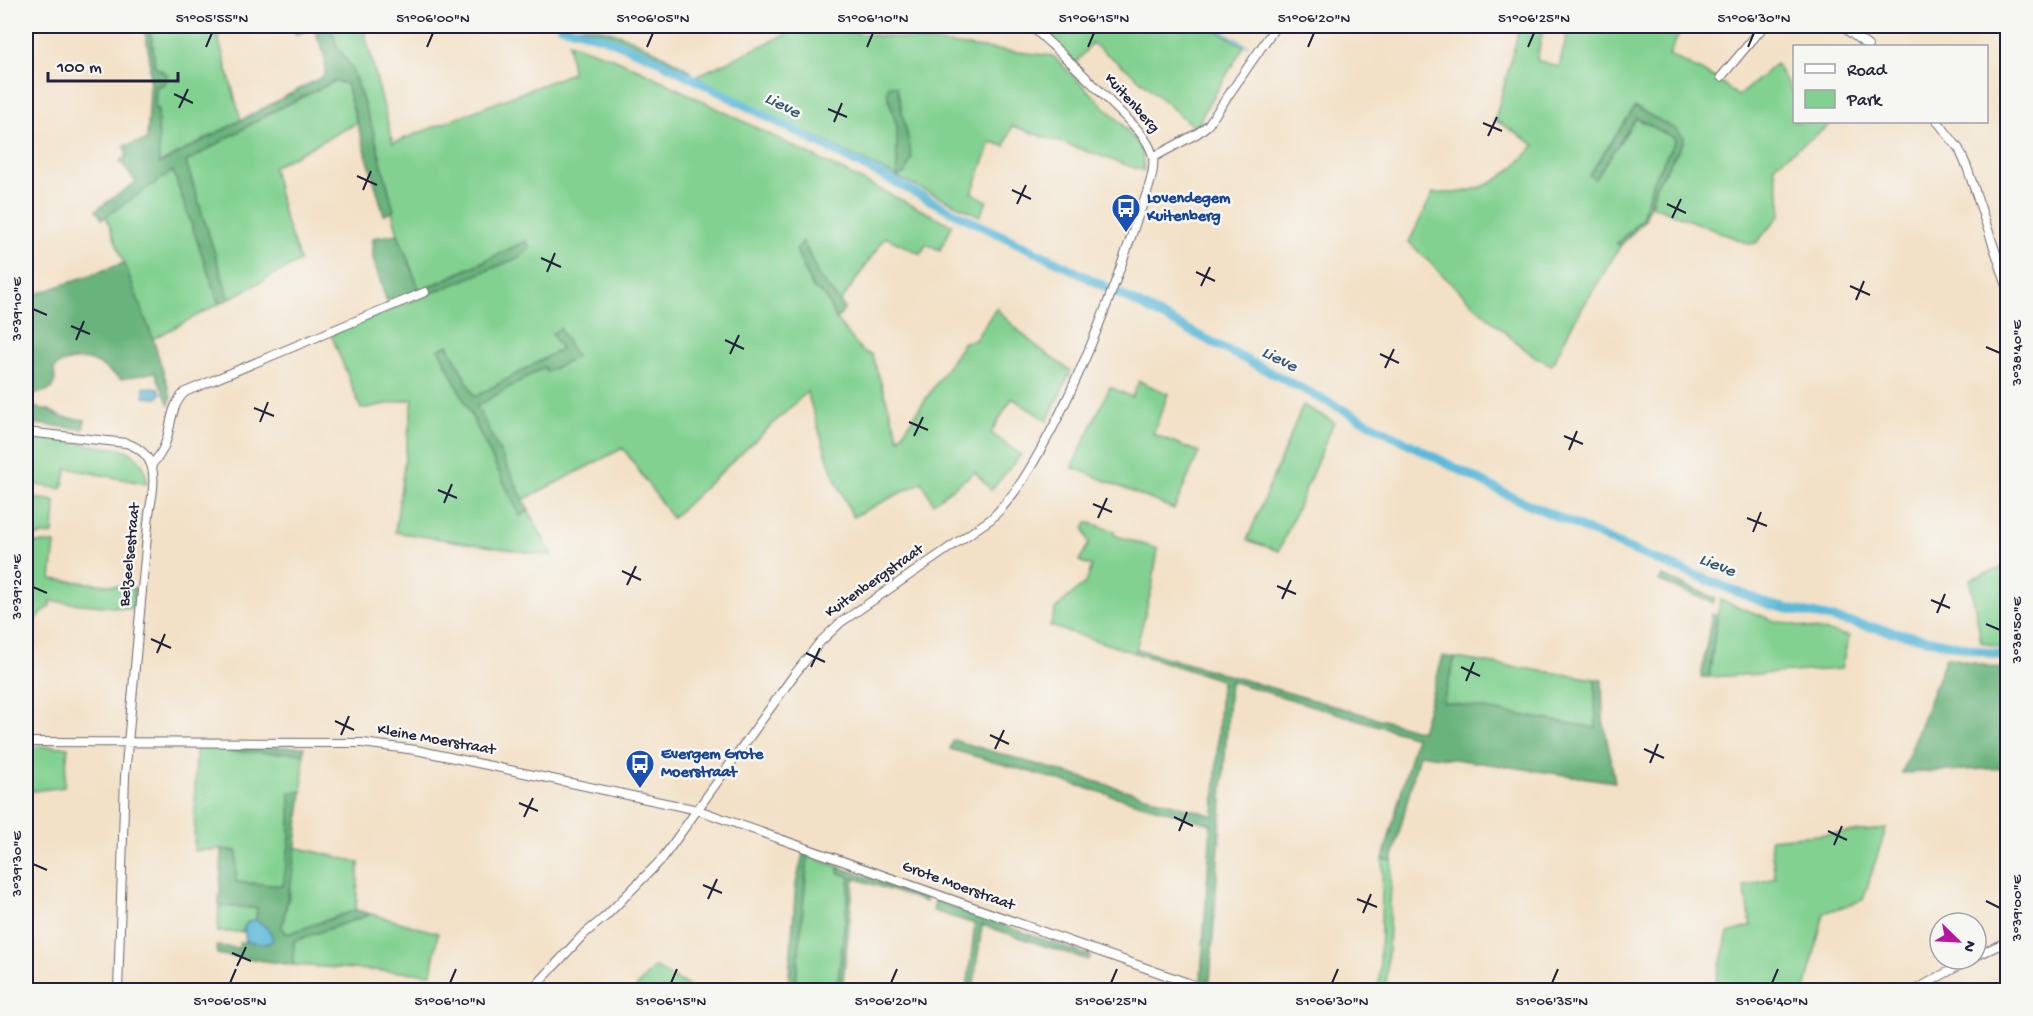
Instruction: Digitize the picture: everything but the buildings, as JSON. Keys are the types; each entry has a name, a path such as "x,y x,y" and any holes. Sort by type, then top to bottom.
{"street":[{"name":"Kuitenberg","path":"1031,26 1085,75 1136,129 1149,144 1154,157 1149,184 1110,295"},
{"path":"1154,157 1208,125 1276,26"},
{"path":"1721,77 1764,26"},
{"path":"1842,26 1867,45"},
{"path":"1939,123 1959,149 1967,167 2007,289"},
{"path":"26,432 126,443 139,450 152,465 165,448 176,400 185,392 425,292"},
{"name":"Kuitenbergstraat","path":"532,990 583,934 606,916 662,859 820,642 840,623 973,532 1004,506 1026,476 1055,423 1081,369 1110,295"},
{"name":"Belzeelsestraat","path":"118,990 125,776 149,514 155,481 152,465"},
{"name":"Kleine Moerstraat","path":"26,742 362,743 416,750 698,810"},
{"name":"Grote Moerstraat","path":"698,810 1208,990"},
{"path":"1988,950 2007,941"},
{"path":"1916,990 1950,971"}],"green space":[{"path":"143,26 148,26 155,67 167,74 165,83 156,87 155,109 158,109 159,164 324,76 325,58 314,28 296,34 291,26 328,26 333,33 337,47 351,67 373,130 394,211 384,215 346,84 335,81 270,113 186,162 229,299 219,304 173,171 102,219 96,210 136,182 120,161 127,155 124,146 147,140 150,68"},
{"path":"148,26 215,26 241,120 158,165 156,87 165,84 163,71 155,67"},
{"path":"328,26 363,26 393,143 572,73 569,43 613,58 644,72 952,225 940,250 926,244 921,254 885,237 840,303 819,277 803,242 796,250 813,288 825,296 837,320 862,351 872,355 899,439 964,342 975,340 996,308 1032,342 1071,371 1047,421 1012,398 991,433 1021,455 991,490 975,472 933,503 922,482 853,517 832,472 807,392 672,518 623,448 523,500 476,406 545,366 547,372 575,357 560,329 561,349 475,398 448,345 520,516 529,511 552,556 395,532 413,399 361,409 331,334 520,257 526,241 420,291 398,234 373,130 351,67 337,47 333,33"},
{"path":"572,26 619,34 691,71 689,74 632,47"},
{"path":"804,26 841,26 855,33 1053,56 1138,143 1142,152 1144,171 1012,126 1005,146 991,142 972,193 987,201 980,216 694,77","holes":["889,85 897,87 905,173 897,126 888,95"]},
{"path":"1034,26 1209,26 1244,46 1201,117 1200,121 1203,123 1195,128 1132,73 1092,43 1075,64"},
{"path":"1520,26 1543,28 1537,60 1559,67 1569,26 1683,26 1669,55 1717,79 1738,96 1776,64 1793,92 1793,123 1833,123 1774,165 1781,214 1756,243 1749,244 1651,205 1656,185 1684,141 1635,107 1595,178 1636,118 1676,139 1653,181 1642,219 1617,244 1621,245 1573,323 1552,365 1531,354 1518,343 1409,242 1433,193 1465,192 1490,183 1513,168 1535,145 1495,120"},
{"path":"335,81 346,84 357,123 273,167 284,216 300,261 229,299 186,162 270,113"},
{"path":"889,85 897,87 912,158 905,173 897,177 897,127 887,93"},
{"path":"1635,107 1675,129 1684,137 1684,141 1656,185 1645,220 1621,245 1617,243 1642,219 1653,181 1676,139 1636,118 1595,179 1589,175"},
{"path":"173,171 219,304 153,339 106,216"},
{"path":"398,234 420,291 387,302 373,259 373,238"},
{"path":"527,241 529,248 520,257 432,293 430,287"},
{"path":"803,241 819,277 845,308 837,320 825,296 813,288 796,250"},
{"path":"26,256 37,294 124,263 153,339 171,397 169,405 155,372 121,379 95,362 71,360 54,369 55,380 52,389 31,396 30,402 36,408 49,410 61,417 85,420 83,429 26,423"},
{"path":"560,328 576,357 547,372 544,367 477,406 529,511 520,516 439,349 448,345 475,397 561,349 552,334"},
{"path":"1139,381 1168,394 1153,434 1199,452 1174,509 1072,467 1110,387 1132,397"},
{"path":"1303,405 1334,422 1279,551 1247,540"},
{"path":"26,436 126,450 142,464 147,484 67,468 62,489 26,483"},
{"path":"26,497 55,501 53,534 35,536 34,543 55,543 51,579 135,588 133,609 50,601 50,606 35,620 34,645 26,644"},
{"path":"1087,522 1114,531 1114,535 1158,549 1152,587 1135,653 1050,626 1056,608 1086,582 1092,566 1079,561 1089,543 1084,529"},
{"path":"2008,566 2007,650 1981,642 1970,579"},
{"path":"1662,576 1715,598 1713,603 1659,581"},
{"path":"1720,600 1775,621 1849,636 1841,669 1709,677"},
{"path":"1712,614 1717,615 1709,677 1701,677"},
{"path":"1137,649 1421,731 1443,656 1455,658 1443,702 1596,728 1595,679 1602,680 1603,719 1615,782 1419,754 1392,861 1383,859 1416,737 1230,681 1210,981 1201,980 1211,824 950,749 953,740 1214,816 1221,680 1135,653"},
{"path":"1946,657 2007,670 2007,768 1902,773"},
{"path":"1455,658 1595,679 1596,728 1443,702"},
{"path":"196,745 230,747 231,752 304,753 302,792 290,793 290,838 284,886 235,882 237,851 222,849 194,851"},
{"path":"26,746 68,747 64,787 26,792"},
{"path":"230,747 304,747 304,753 230,752"},
{"path":"290,792 302,792 292,876 282,927 287,934 356,910 371,914 294,941 293,965 217,954 217,946 239,948 240,942 255,942 269,930 256,920 257,908 219,906 222,849 237,852 236,882 283,886 290,838"},
{"path":"1886,829 1863,900 1824,913 1805,990 1714,990 1728,933 1751,926 1744,886 1775,878 1770,839"},
{"path":"295,847 359,862 356,910 287,934 281,927 289,897"},
{"path":"803,854 808,856 795,990 788,990 796,883"},
{"path":"808,856 839,867 838,872 850,876 837,990 795,990"},
{"path":"1383,859 1392,861 1386,990 1379,990"},
{"path":"839,867 927,898 926,902 854,878 842,990 837,990 850,877 838,872"},
{"path":"935,901 1090,956 1088,960 982,925 973,990 967,990 975,924 933,911"},
{"path":"219,906 257,908 256,920 247,923 243,932 218,932"},
{"path":"371,914 438,933 431,974 293,965 293,941"},
{"path":"654,967 694,989 634,990"}],"water":[{"path":"144,387 159,389 161,393 158,398 144,397"},
{"path":"256,920 271,933 273,940 264,944 246,942 244,927 249,921"}],"waterway":[{"name":"Lieve","path":"561,26 604,38 649,56 961,216 1059,263 1508,495 1639,553 1771,605 2008,657"},
{"path":"1214,26 1248,46"}],"place":[{"name":"Lovendegem Kuitenberg","path":"1126,234"},
{"name":"Evergem Grote Moerstraat","path":"640,790"}]}
